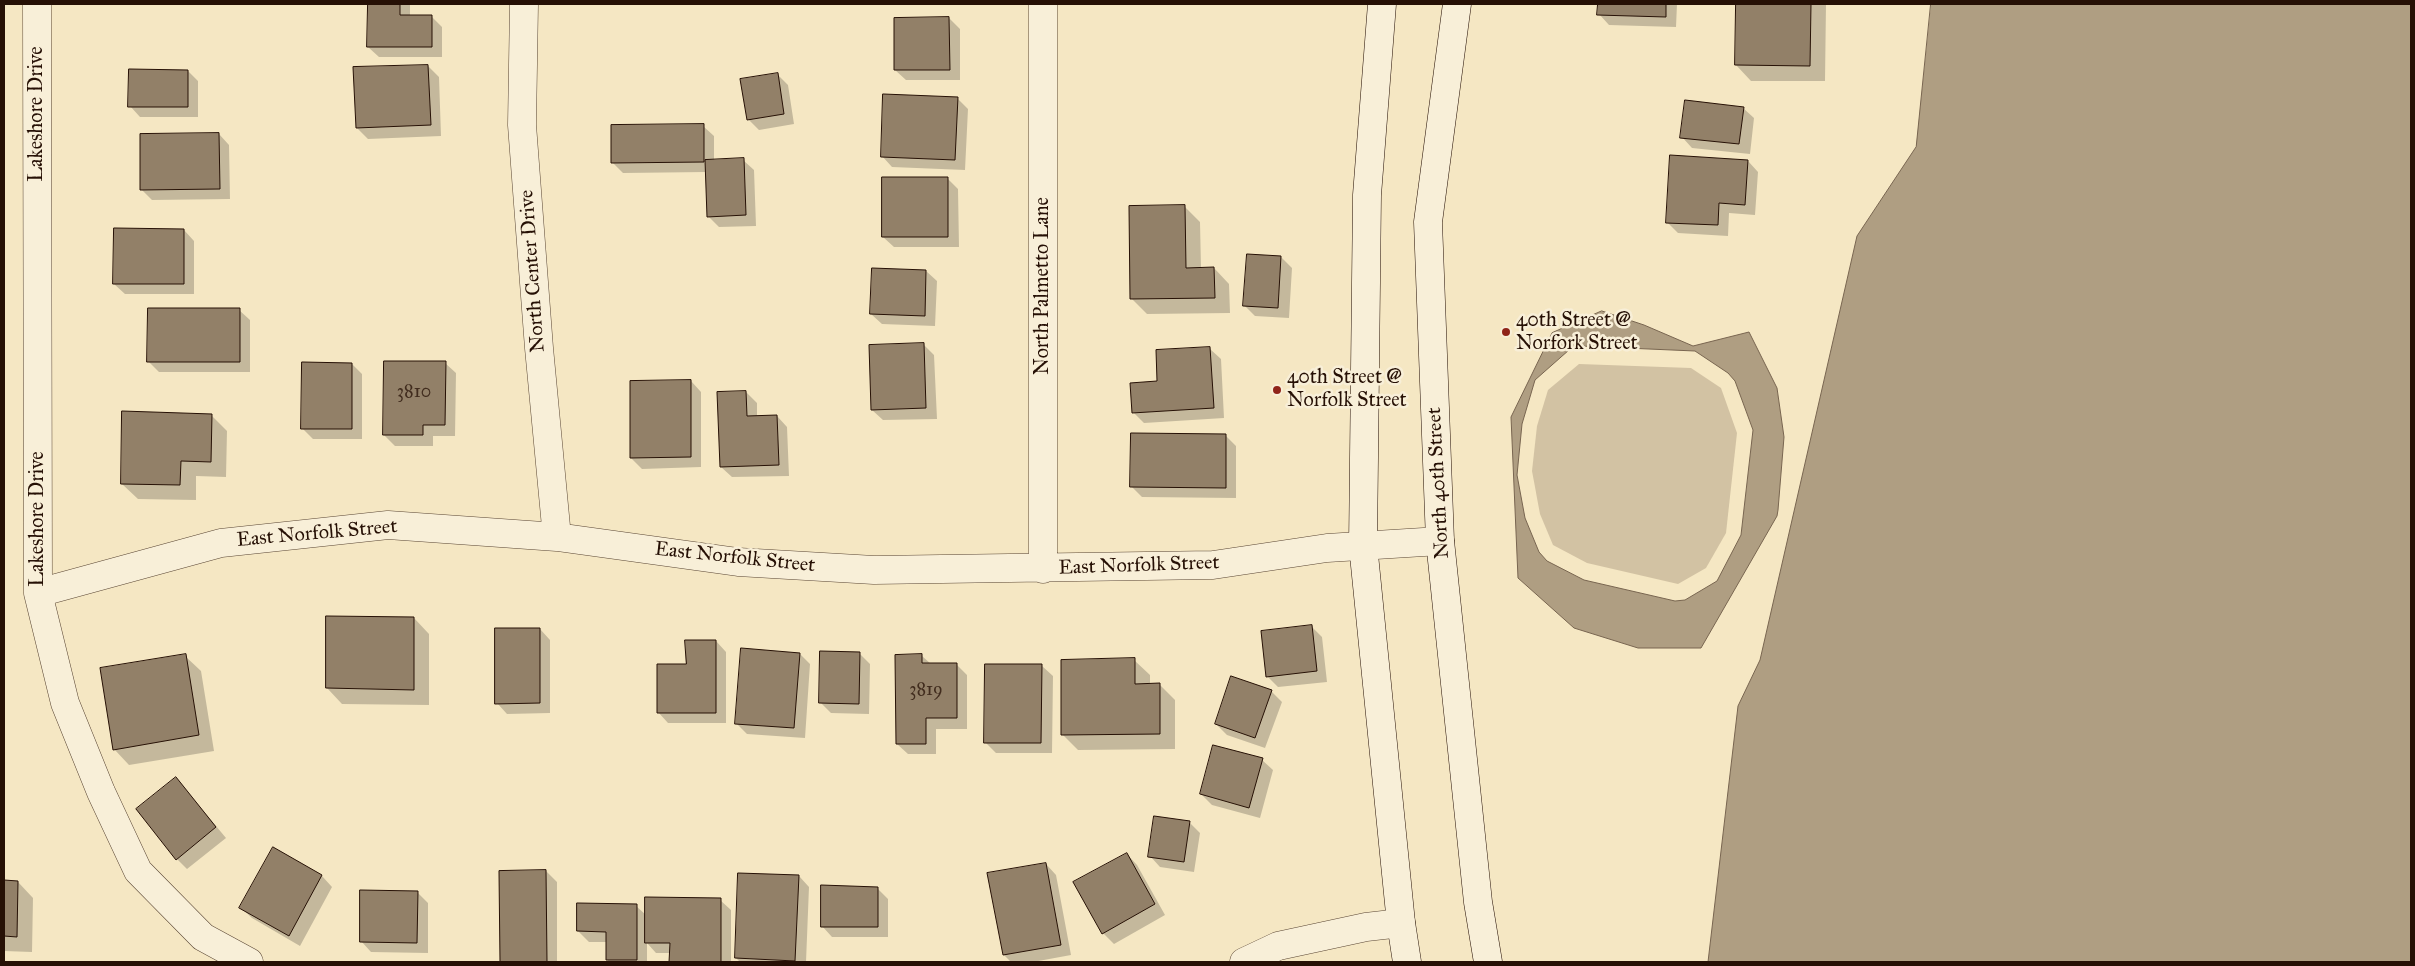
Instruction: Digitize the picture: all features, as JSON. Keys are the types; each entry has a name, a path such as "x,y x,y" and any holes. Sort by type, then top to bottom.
{"street":[{"name":"Lakeshore Drive","path":"37,4 38,592 64,703 101,792 138,871 203,937 249,962"},
{"name":"North Center Drive","path":"524,4 522,125 539,348 557,537"},
{"name":"North Palmetto Lane","path":"1043,4 1043,569"},
{"path":"1382,4 1367,195 1364,545 1400,922 1407,962"},
{"name":"North 40th Street","path":"1458,4 1428,222 1440,541 1478,902 1488,962"},
{"name":"East Norfolk Street","path":"38,592 221,542 388,525 557,537 738,562 874,570 1213,565 1364,545 1440,541"},
{"path":"1244,962 1278,946 1366,927 1400,922"}],"shaded area":[{"path":"1931,4 2411,4 2411,962 1708,962 1738,706 1760,660 1857,236 1916,147"},
{"path":"1602,311 1644,325 1693,346 1749,332 1777,388 1784,437 1777,516 1701,648 1638,648 1574,628 1518,578 1511,417 1552,333","holes":["1579,346 1695,351 1728,373 1735,381 1753,430 1741,535 1717,581 1685,600 1675,601 1584,580 1547,561 1539,552 1525,518 1517,475 1522,424 1535,380 1569,350"]},
{"path":"1579,364 1691,368 1721,388 1737,433 1726,533 1706,568 1678,584 1587,563 1553,545 1540,514 1532,471 1537,426 1548,390"}],"building":[{"path":"368,4 400,4 400,15 432,15 432,47 367,47"},
{"path":"1598,4 1666,4 1666,17 1597,15"},
{"path":"1736,4 1811,4 1810,66 1735,65"},
{"path":"949,17 950,70 894,70 894,18"},
{"path":"428,65 431,125 356,128 353,67"},
{"path":"129,69 188,70 188,107 128,107"},
{"path":"778,73 784,114 747,120 740,79"},
{"path":"883,94 958,97 955,160 881,157"},
{"path":"1685,100 1744,107 1739,144 1680,138"},
{"path":"704,124 704,162 611,163 611,125"},
{"path":"219,133 220,189 140,190 140,134"},
{"path":"1670,155 1748,160 1745,205 1719,203 1718,225 1666,223"},
{"path":"744,158 746,215 707,217 705,160"},
{"path":"882,177 948,177 948,237 882,237"},
{"path":"1185,205 1186,268 1214,267 1215,298 1130,299 1129,206"},
{"path":"114,228 184,229 184,284 113,284"},
{"path":"1247,254 1281,256 1278,308 1243,306"},
{"path":"872,268 926,270 925,316 870,314"},
{"path":"148,308 240,308 240,362 147,362"},
{"path":"924,343 926,408 871,410 869,345"},
{"path":"1210,347 1214,408 1132,413 1130,383 1157,381 1156,350"},
{"path":"384,361 446,361 445,425 423,425 423,435 383,435"},
{"path":"302,362 352,363 352,429 301,429"},
{"path":"691,380 691,457 630,458 630,381"},
{"path":"746,391 747,416 777,415 779,465 720,467 717,392"},
{"path":"122,411 212,414 211,462 181,461 180,485 121,484"},
{"path":"1131,433 1226,434 1226,488 1130,487"},
{"path":"326,616 414,617 414,690 326,688"},
{"path":"1312,625 1317,671 1266,677 1261,631"},
{"path":"495,628 540,628 540,703 495,704"},
{"path":"685,640 716,640 716,713 657,713 657,664 686,664"},
{"path":"741,648 800,653 794,728 735,724"},
{"path":"820,651 860,652 859,704 819,703"},
{"path":"186,654 199,735 113,750 100,668"},
{"path":"922,654 922,663 957,663 957,718 926,718 926,744 896,744 895,655"},
{"path":"1135,658 1135,684 1160,683 1160,734 1061,735 1061,660"},
{"path":"985,664 1042,664 1041,743 984,743"},
{"path":"1231,676 1272,690 1255,738 1215,724"},
{"path":"1213,745 1263,758 1249,808 1200,794"},
{"path":"176,777 216,827 176,860 136,809"},
{"path":"1154,816 1190,821 1184,862 1148,857"},
{"path":"273,847 322,875 289,936 239,908"},
{"path":"1127,853 1155,904 1102,934 1073,882"},
{"path":"1046,863 1061,945 1003,955 987,873"},
{"path":"546,870 547,962 500,962 499,871"},
{"path":"738,873 799,875 795,961 735,958"},
{"path":"4,880 18,881 17,937 4,936"},
{"path":"821,885 878,887 878,927 821,927"},
{"path":"360,890 418,891 417,943 360,942"},
{"path":"645,897 721,898 721,962 669,962 670,943 645,943"},
{"path":"577,903 637,904 637,960 606,960 606,932 577,931"}],"place":[{"name":"40th Street @ Norfork Street","path":"1506,332"},
{"name":"40th Street @ Norfolk Street","path":"1277,390"}]}
